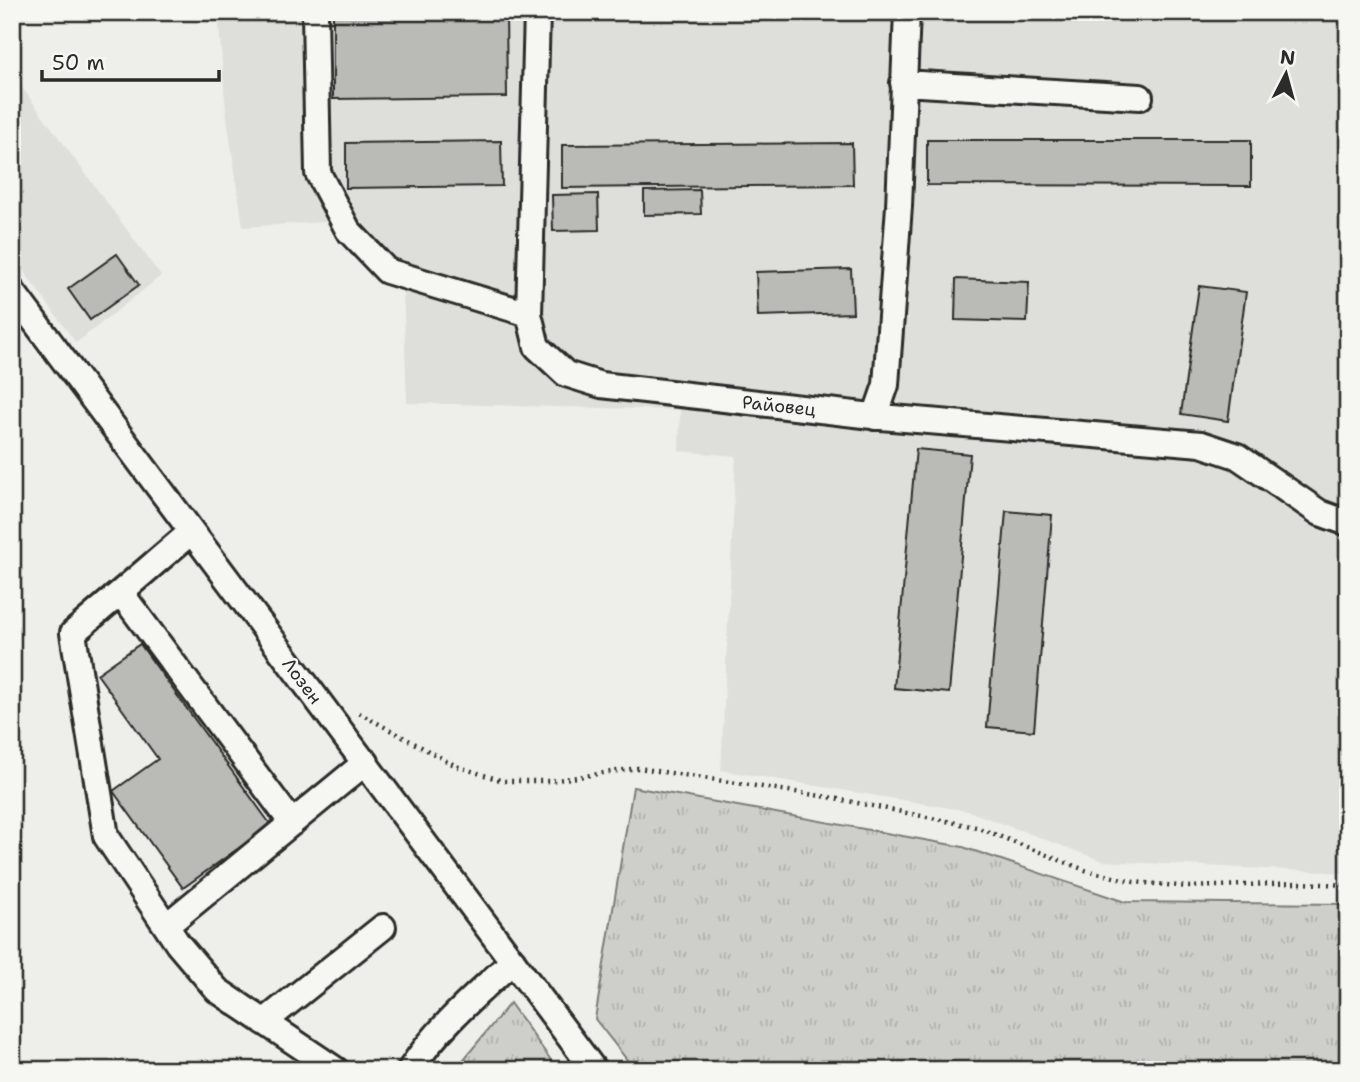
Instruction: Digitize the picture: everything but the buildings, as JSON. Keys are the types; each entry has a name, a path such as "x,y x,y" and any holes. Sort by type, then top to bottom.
{"street":[{"path":"314,12 318,173 348,230 387,271 529,314"},
{"name":"Райовец","path":"537,12 529,314 537,347 566,374 601,386 875,417 1201,444 1237,456 1320,513 1348,523"},
{"path":"875,417 886,385 898,219 907,12"},
{"path":"903,83 1140,97"},
{"name":"Лозен","path":"12,291 20,317 191,532 366,762 594,1070"},
{"path":"191,532 73,634 106,836 166,926 217,990 336,1070"},
{"path":"121,593 292,823"},
{"path":"166,926 366,762"},
{"path":"264,1022 383,928"},
{"path":"411,1070 420,1054 469,1002 513,961"}],"path":[{"path":"357,712 456,766 503,781 550,781 638,768 828,797 976,827 1085,870 1134,882 1190,887 1298,883 1348,885"}],"shaded area":[{"path":"218,12 1348,12 1348,873 1103,861 968,811 721,770 736,456 679,451 680,410 407,403 403,289 385,282 326,222 243,227 226,111"},
{"path":"12,74 161,276 76,343 12,255"},
{"path":"12,842 19,926 20,1036 17,1070 12,1070"}],"green space":[{"path":"633,787 963,847 1125,902 1348,904 1348,1070 635,1070 595,1019"},
{"path":"510,1003 558,1070 455,1070"}]}
